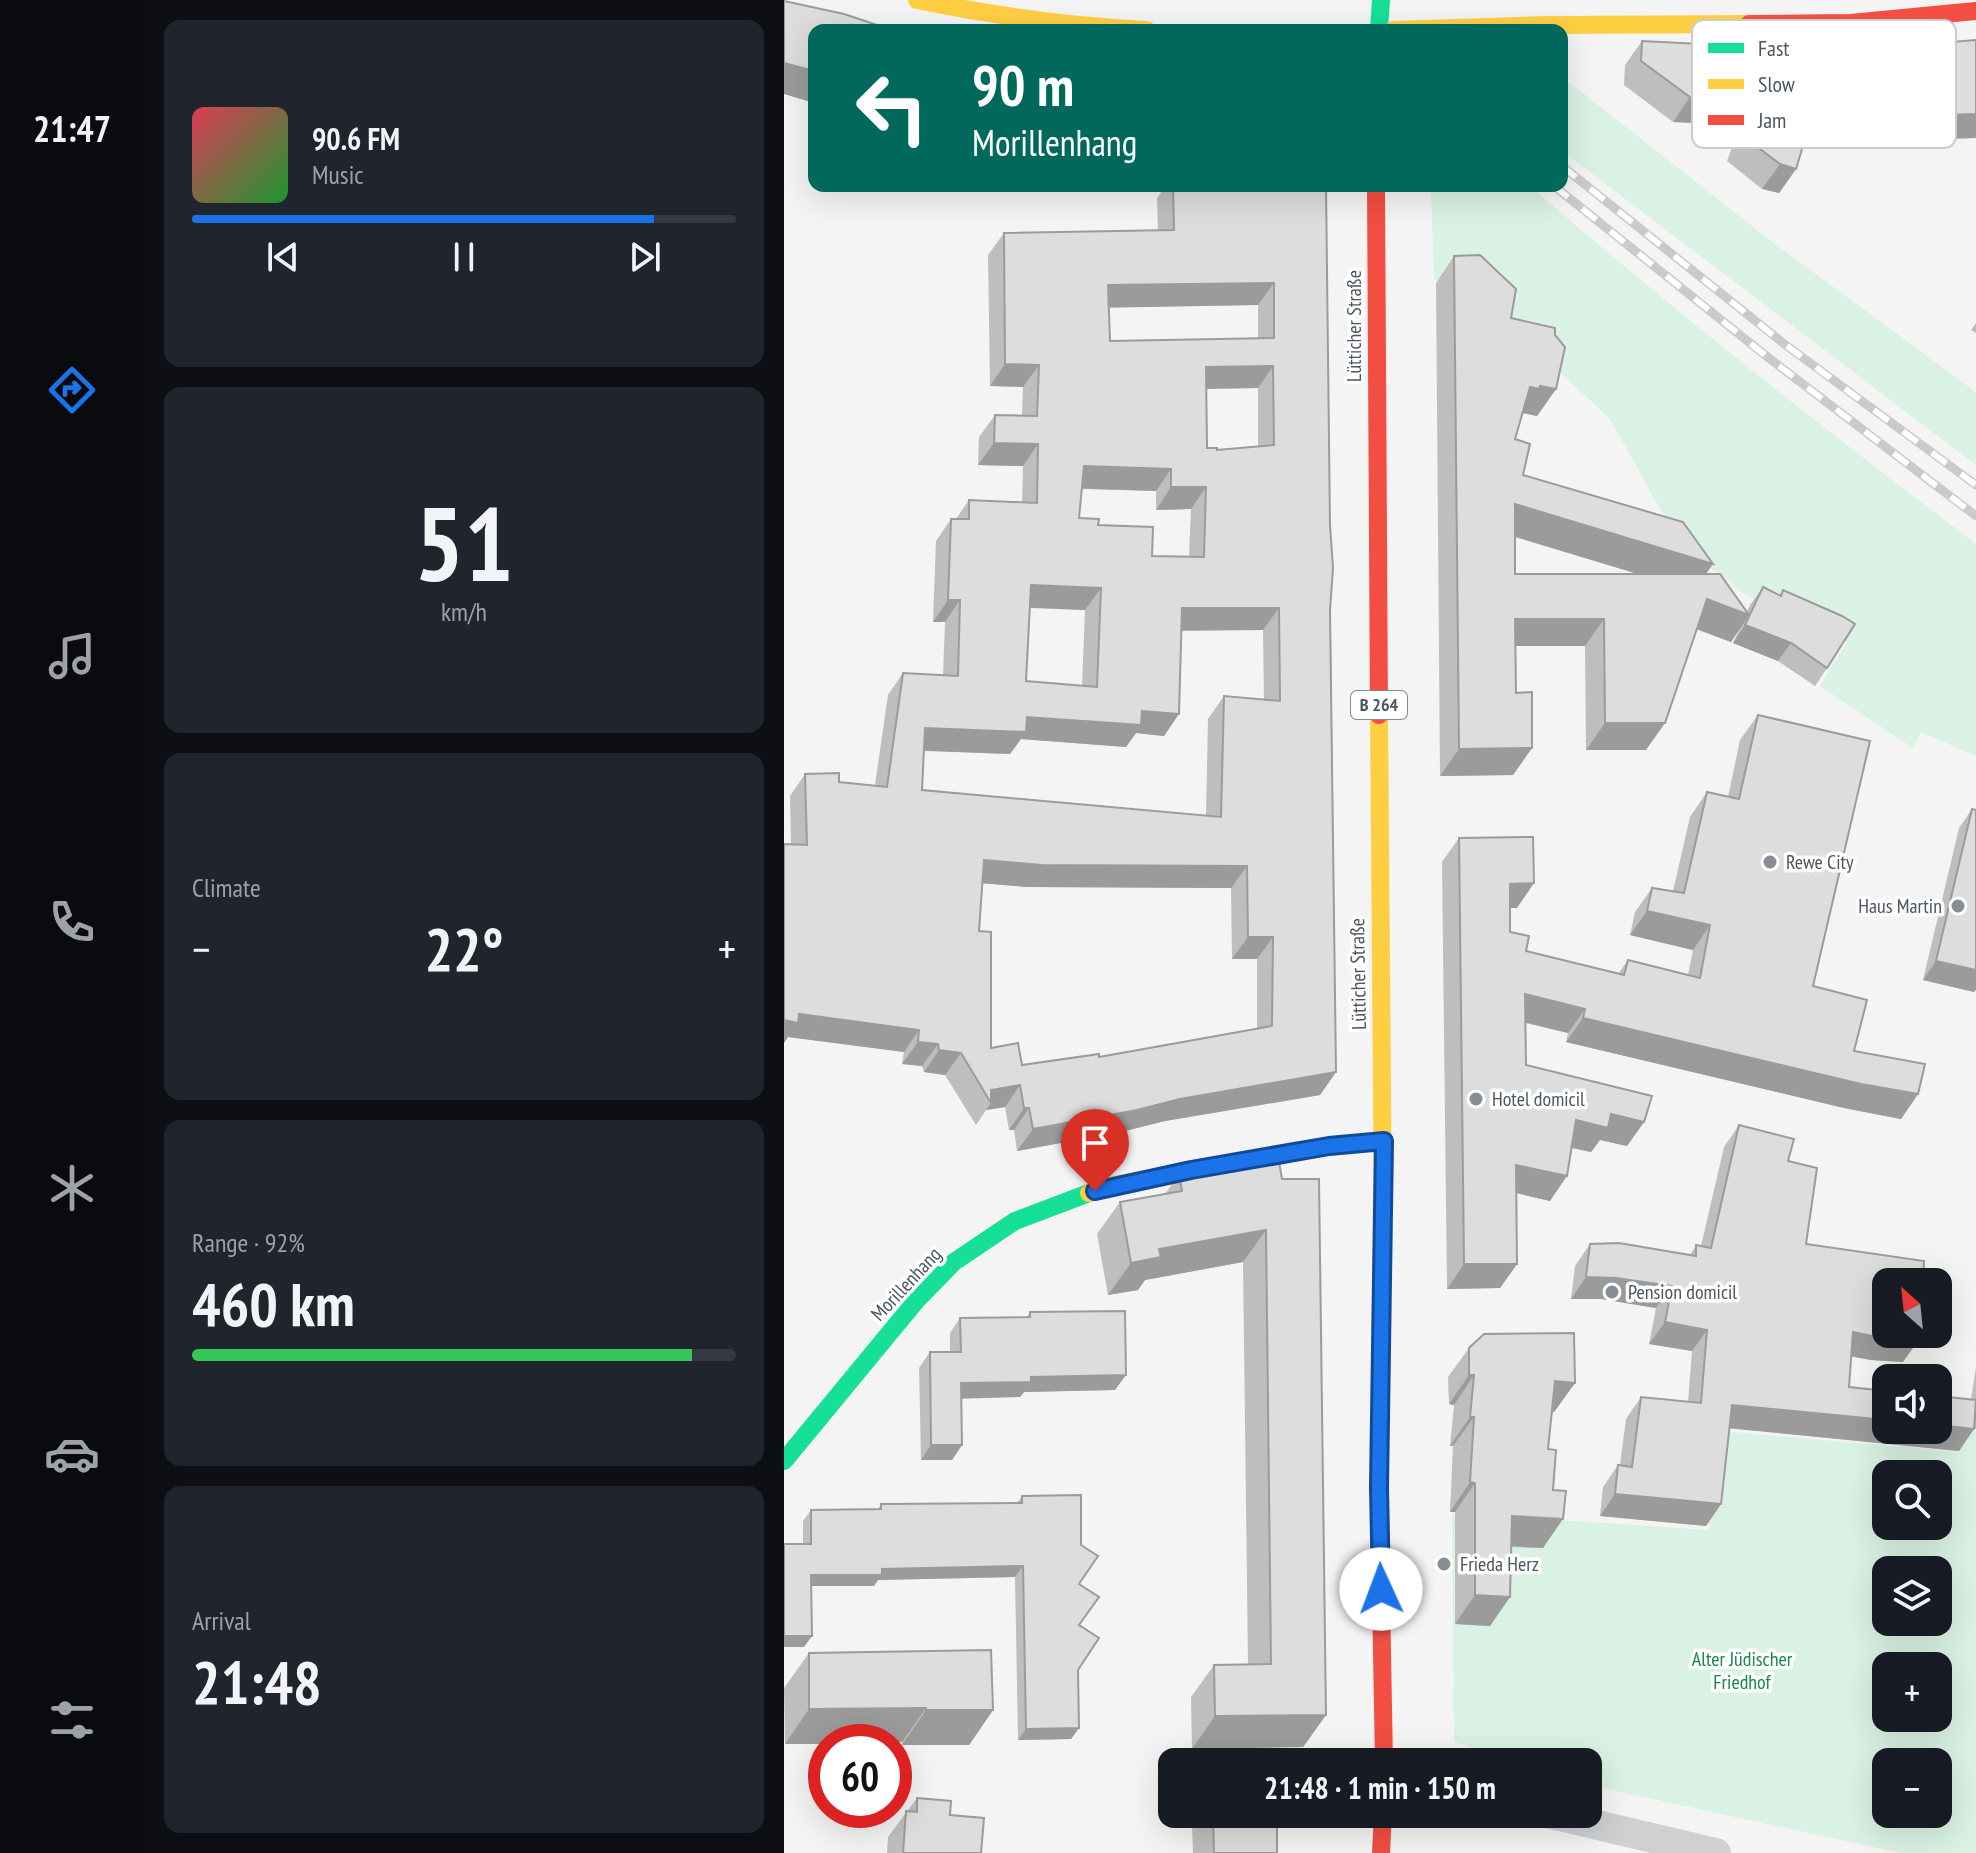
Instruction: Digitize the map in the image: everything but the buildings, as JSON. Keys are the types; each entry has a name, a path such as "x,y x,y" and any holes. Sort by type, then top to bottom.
{"main road":[{"path":"1379,24 1381,0"},
{"path":"925,1 1000,17 1055,24"},
{"path":"1882,20 1976,11"},
{"path":"1568,25 1692,24"},
{"name":"Lütticher Straße","path":"1376,192 1380,967 1384,1141 1379,1487 1384,1748"},
{"name":"Morillenhang","path":"784,1461 925,1291 954,1262 1015,1221 1070,1198 1119,1184 1329,1146 1384,1141"},
{"path":"1381,1853 1382,1828"}],"street":[{"path":"1602,1826 1716,1853"}],"green space":[{"path":"1568,83 1775,244 1976,392 1976,465 1568,156"},
{"path":"1431,192 1537,192 1750,369 1976,544 1976,756 1921,732 1913,748 1820,686 1847,642 1832,631 1746,595 1708,566 1662,512 1610,419 1462,280 1434,280"},
{"name":"Alter Jüdischer Friedhof","path":"1962,1429 1976,1431 1976,1853 1901,1853 1602,1788 1602,1748 1473,1748 1454,1742 1452,1513 1709,1530 1719,1431 1960,1452"}],"railway":[{"path":"1568,171 1783,343 1976,485"},
{"path":"1561,192 1770,359 1976,516"}],"traffic: fast":[{"path":"1379,24 1381,0"},
{"path":"784,1461 916,1301 954,1262 1015,1221 1089,1193"}],"traffic: slow":[{"path":"917,0 1070,24"},
{"path":"1568,25 1692,24"},
{"path":"1379,715 1383,1221"},
{"path":"1089,1193 1119,1184 1329,1146 1384,1141"}],"traffic: jam":[{"path":"1882,20 1976,11"},
{"path":"1376,192 1379,715"},
{"path":"1383,1221 1379,1487 1384,1748"},
{"path":"1381,1853 1382,1828"}],"place":[{"name":"Rewe City","path":"1770,862"},
{"name":"Haus Martin","path":"1958,906"},
{"name":"Hotel domicil","path":"1476,1099"},
{"name":"Pension domicil","path":"1612,1292"},
{"name":"Frieda Herz","path":"1444,1564"}],"route":[{"path":"1095,1191 1191,1170 1329,1146 1384,1141 1379,1487 1381,1589"}]}
